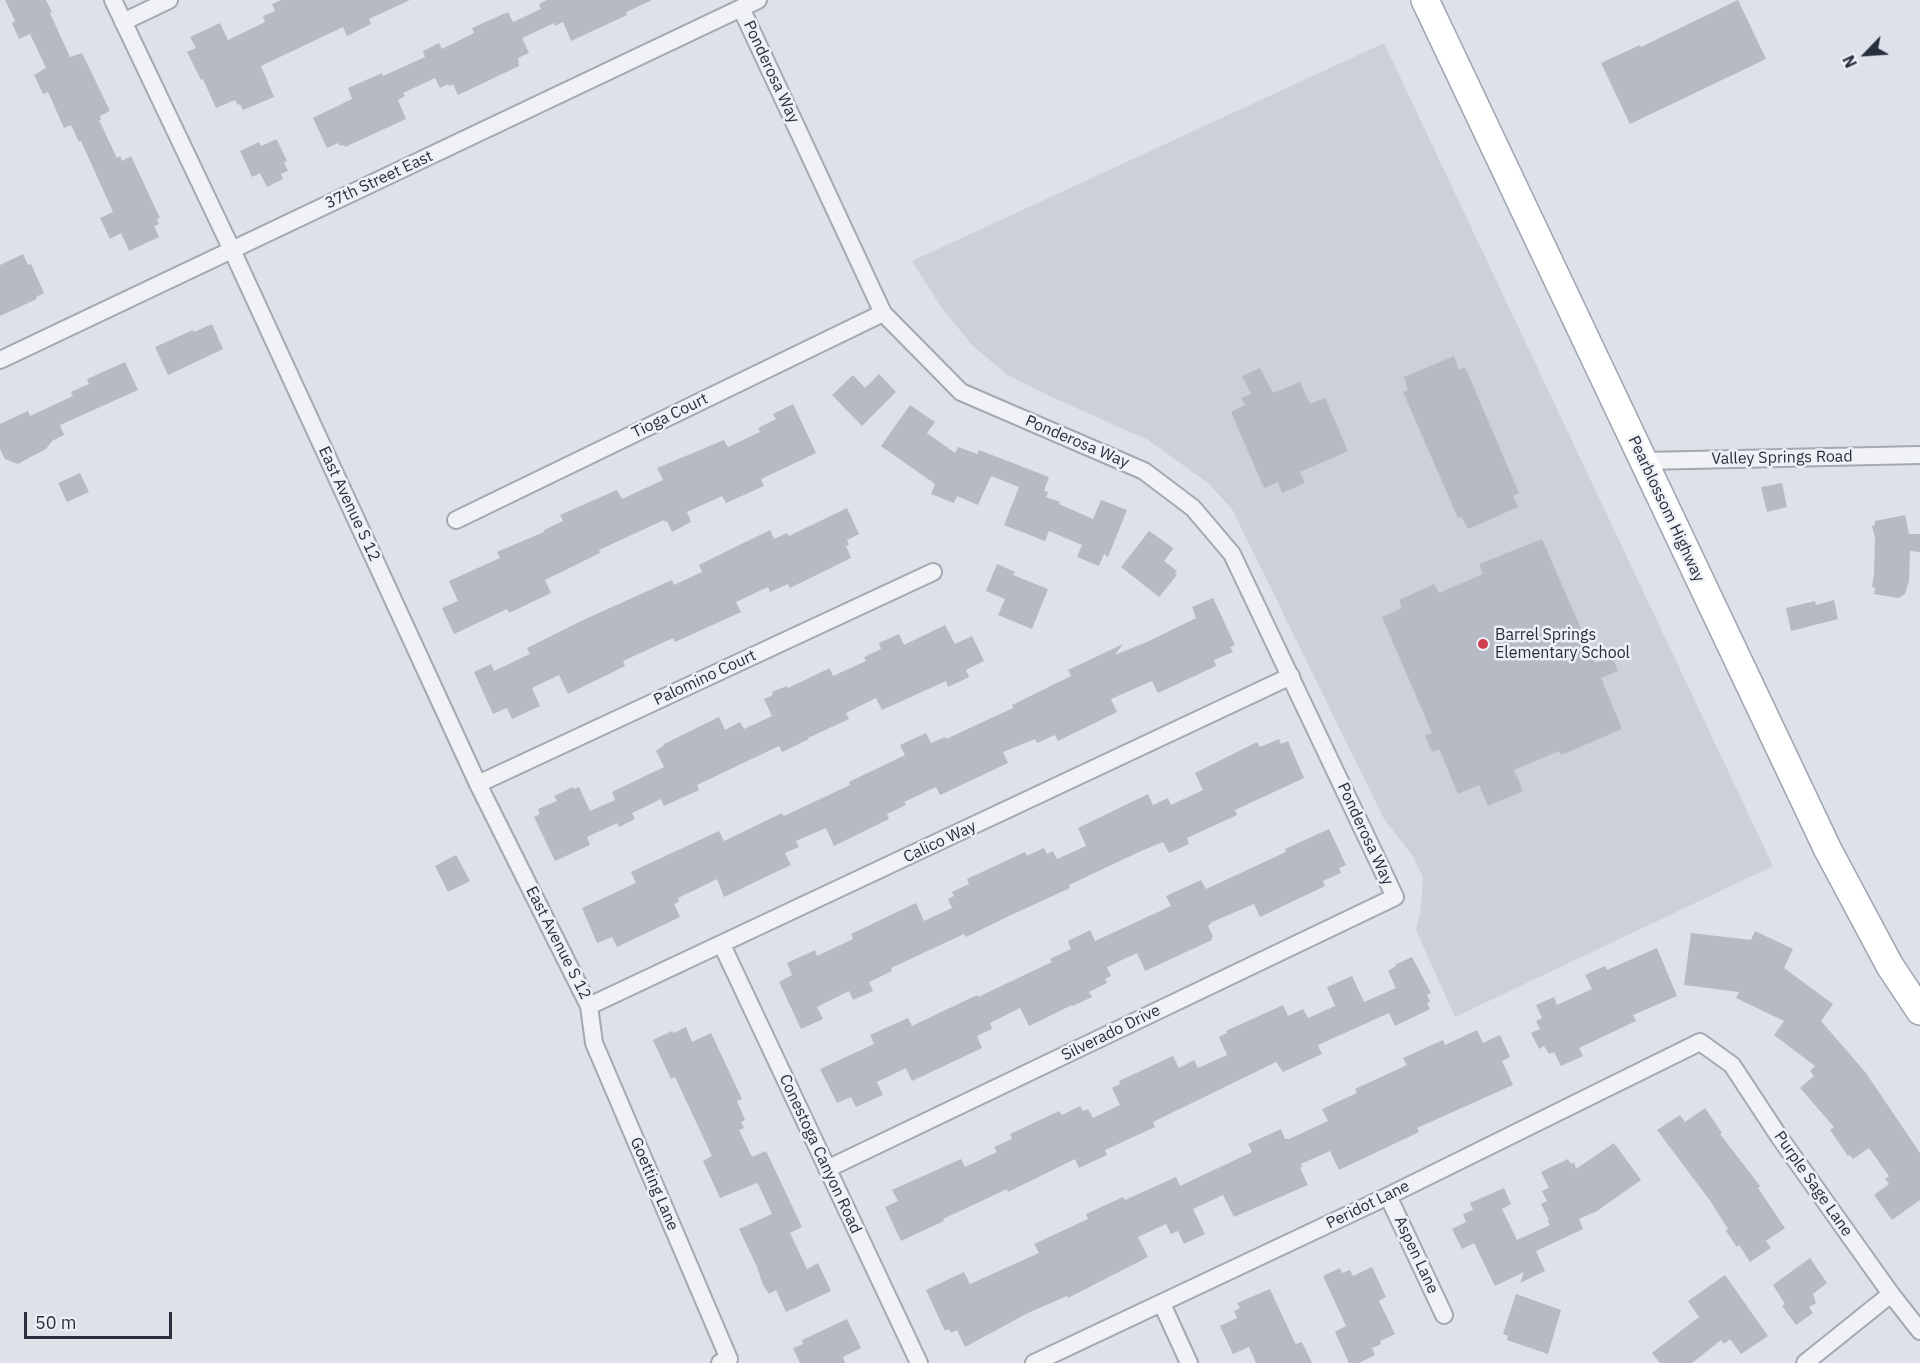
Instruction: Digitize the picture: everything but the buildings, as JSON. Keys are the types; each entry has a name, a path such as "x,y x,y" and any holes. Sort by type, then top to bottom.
{"main road":[{"name":"Pearblossom Highway","path":"1425,0 1828,850 1890,966 1920,1011"}],"street":[{"name":"East Avenue S 12","path":"113,0 232,250 478,784 589,1006"},
{"path":"123,22 169,0"},
{"name":"37th Street East","path":"0,360 758,0"},
{"name":"Ponderosa Way","path":"741,8 883,313 961,392 1144,471 1193,508 1232,554 1395,897"},
{"name":"Tioga Court","path":"456,520 883,313"},
{"name":"Valley Springs Road","path":"1644,461 1920,455"},
{"name":"Palomino Court","path":"478,784 933,572"},
{"name":"Calico Way","path":"589,1006 1291,676"},
{"name":"Silverado Drive","path":"827,1169 1395,897"},
{"name":"Conestoga Canyon Road","path":"722,945 919,1363"},
{"name":"Goetting Lane","path":"589,1006 594,1042 724,1361"},
{"name":"Peridot Lane","path":"1034,1363 1388,1196 1700,1042"},
{"name":"Purple Sage Lane","path":"1700,1042 1732,1065 1780,1138 1920,1331"},
{"name":"Aspen Lane","path":"1388,1196 1444,1315"},
{"path":"1805,1363 1891,1294"},
{"path":"1162,1304 1190,1363"}],"shaded area":[{"name":"Barrel Springs Elementary School","path":"1384,43 1773,866 1455,1017 1416,930 1421,908 1423,877 1412,855 1384,819 1232,509 1208,483 1148,440 1007,375 972,345 941,307 912,261"}],"place":[{"name":"Barrel Springs Elementary School","path":"1483,644"}]}
